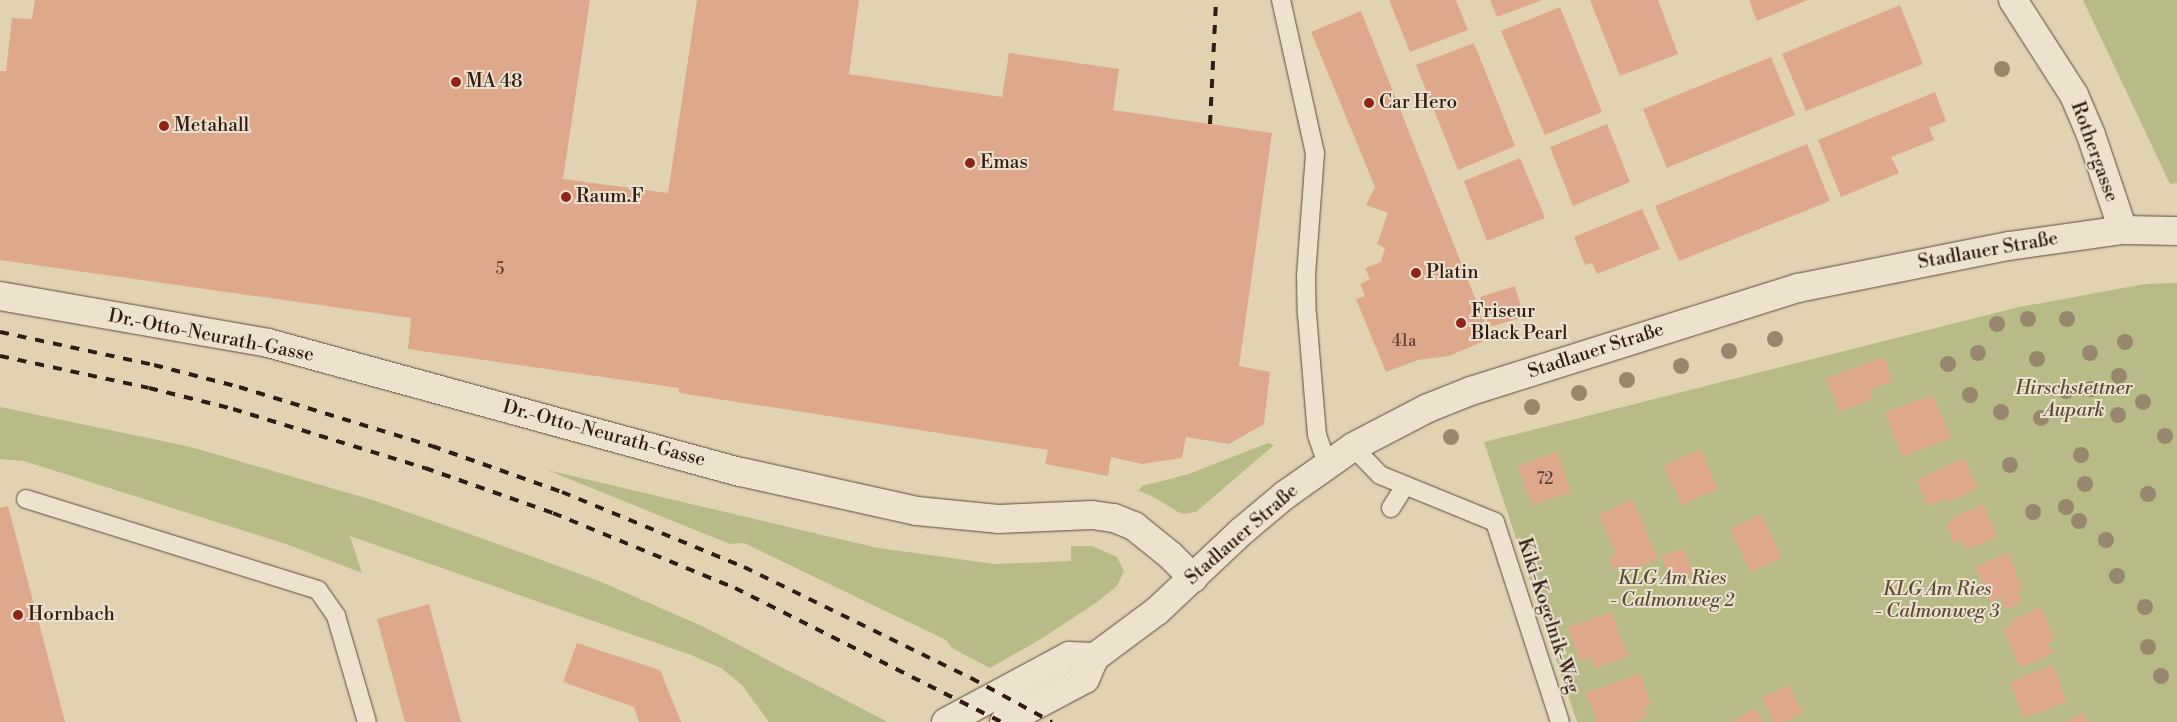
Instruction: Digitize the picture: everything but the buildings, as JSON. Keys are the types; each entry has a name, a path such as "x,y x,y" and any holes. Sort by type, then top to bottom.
{"street":[{"name":"Rothergasse","path":"2014,0 2074,95 2091,135 2123,230"},
{"name":"Stadlauer Straße","path":"1004,722 1085,679 1095,657 1157,611 1242,531 1284,495 1353,447 1428,408 1471,391 1798,288 1890,268 2009,246 2123,230 2177,231"},
{"name":"Dr.-Otto-Neurath-Gasse","path":"0,296 268,343 741,472 917,511 998,519 1092,515 1114,518 1134,526 1170,555 1193,578"},
{"path":"946,722 1069,656 1095,657"}],"lane":[{"path":"1281,0 1315,153 1306,276 1307,314 1317,435 1327,464"},
{"path":"1353,447 1380,475 1405,486 1391,508"},
{"name":"Kiki-Kogelnik-Weg","path":"1405,486 1496,522 1560,722"},
{"path":"26,498 318,590 336,616 367,722"}],"green space":[{"path":"2083,0 2177,0 2177,183 2170,184"},
{"path":"2177,283 2177,722 1577,722 1484,442 2019,307 2145,284"},
{"path":"0,407 191,447 376,501 492,542 599,581 704,627 888,722 769,722 742,685 721,668 691,655 350,536 362,573 289,545 24,461 0,459"},
{"path":"1268,443 1274,445 1196,512 1184,514 1178,512 1154,497 1139,491 1142,486 1189,474"},
{"path":"547,470 878,548 995,564 1071,561 1071,546 1092,546 1117,557 1124,571 1117,586 1097,602 1041,639 990,668 952,648 946,640 744,543 730,544"}],"railway":[{"path":"1210,124 1216,0"},
{"path":"0,332 154,365 239,387 432,446 562,492 744,567 971,678 1052,722"},
{"path":"0,356 149,388 233,409 425,468 553,513 735,588 1001,722"}],"place":[{"name":"MA 48","path":"456,82"},
{"name":"Car Hero","path":"1369,103"},
{"name":"Metahall","path":"164,126"},
{"name":"Emas","path":"970,163"},
{"name":"Raum.F","path":"566,197"},
{"name":"Platin","path":"1416,273"},
{"name":"Friseur Black Pearl","path":"1461,323"},
{"name":"Hornbach","path":"18,615"}],"park label":[{"name":"Hirschstettner Aupark","path":"2074,400"},
{"name":"KLG Am Ries - Calmonweg 2","path":"1672,590"},
{"name":"KLG Am Ries - Calmonweg 3","path":"1937,601"}]}
